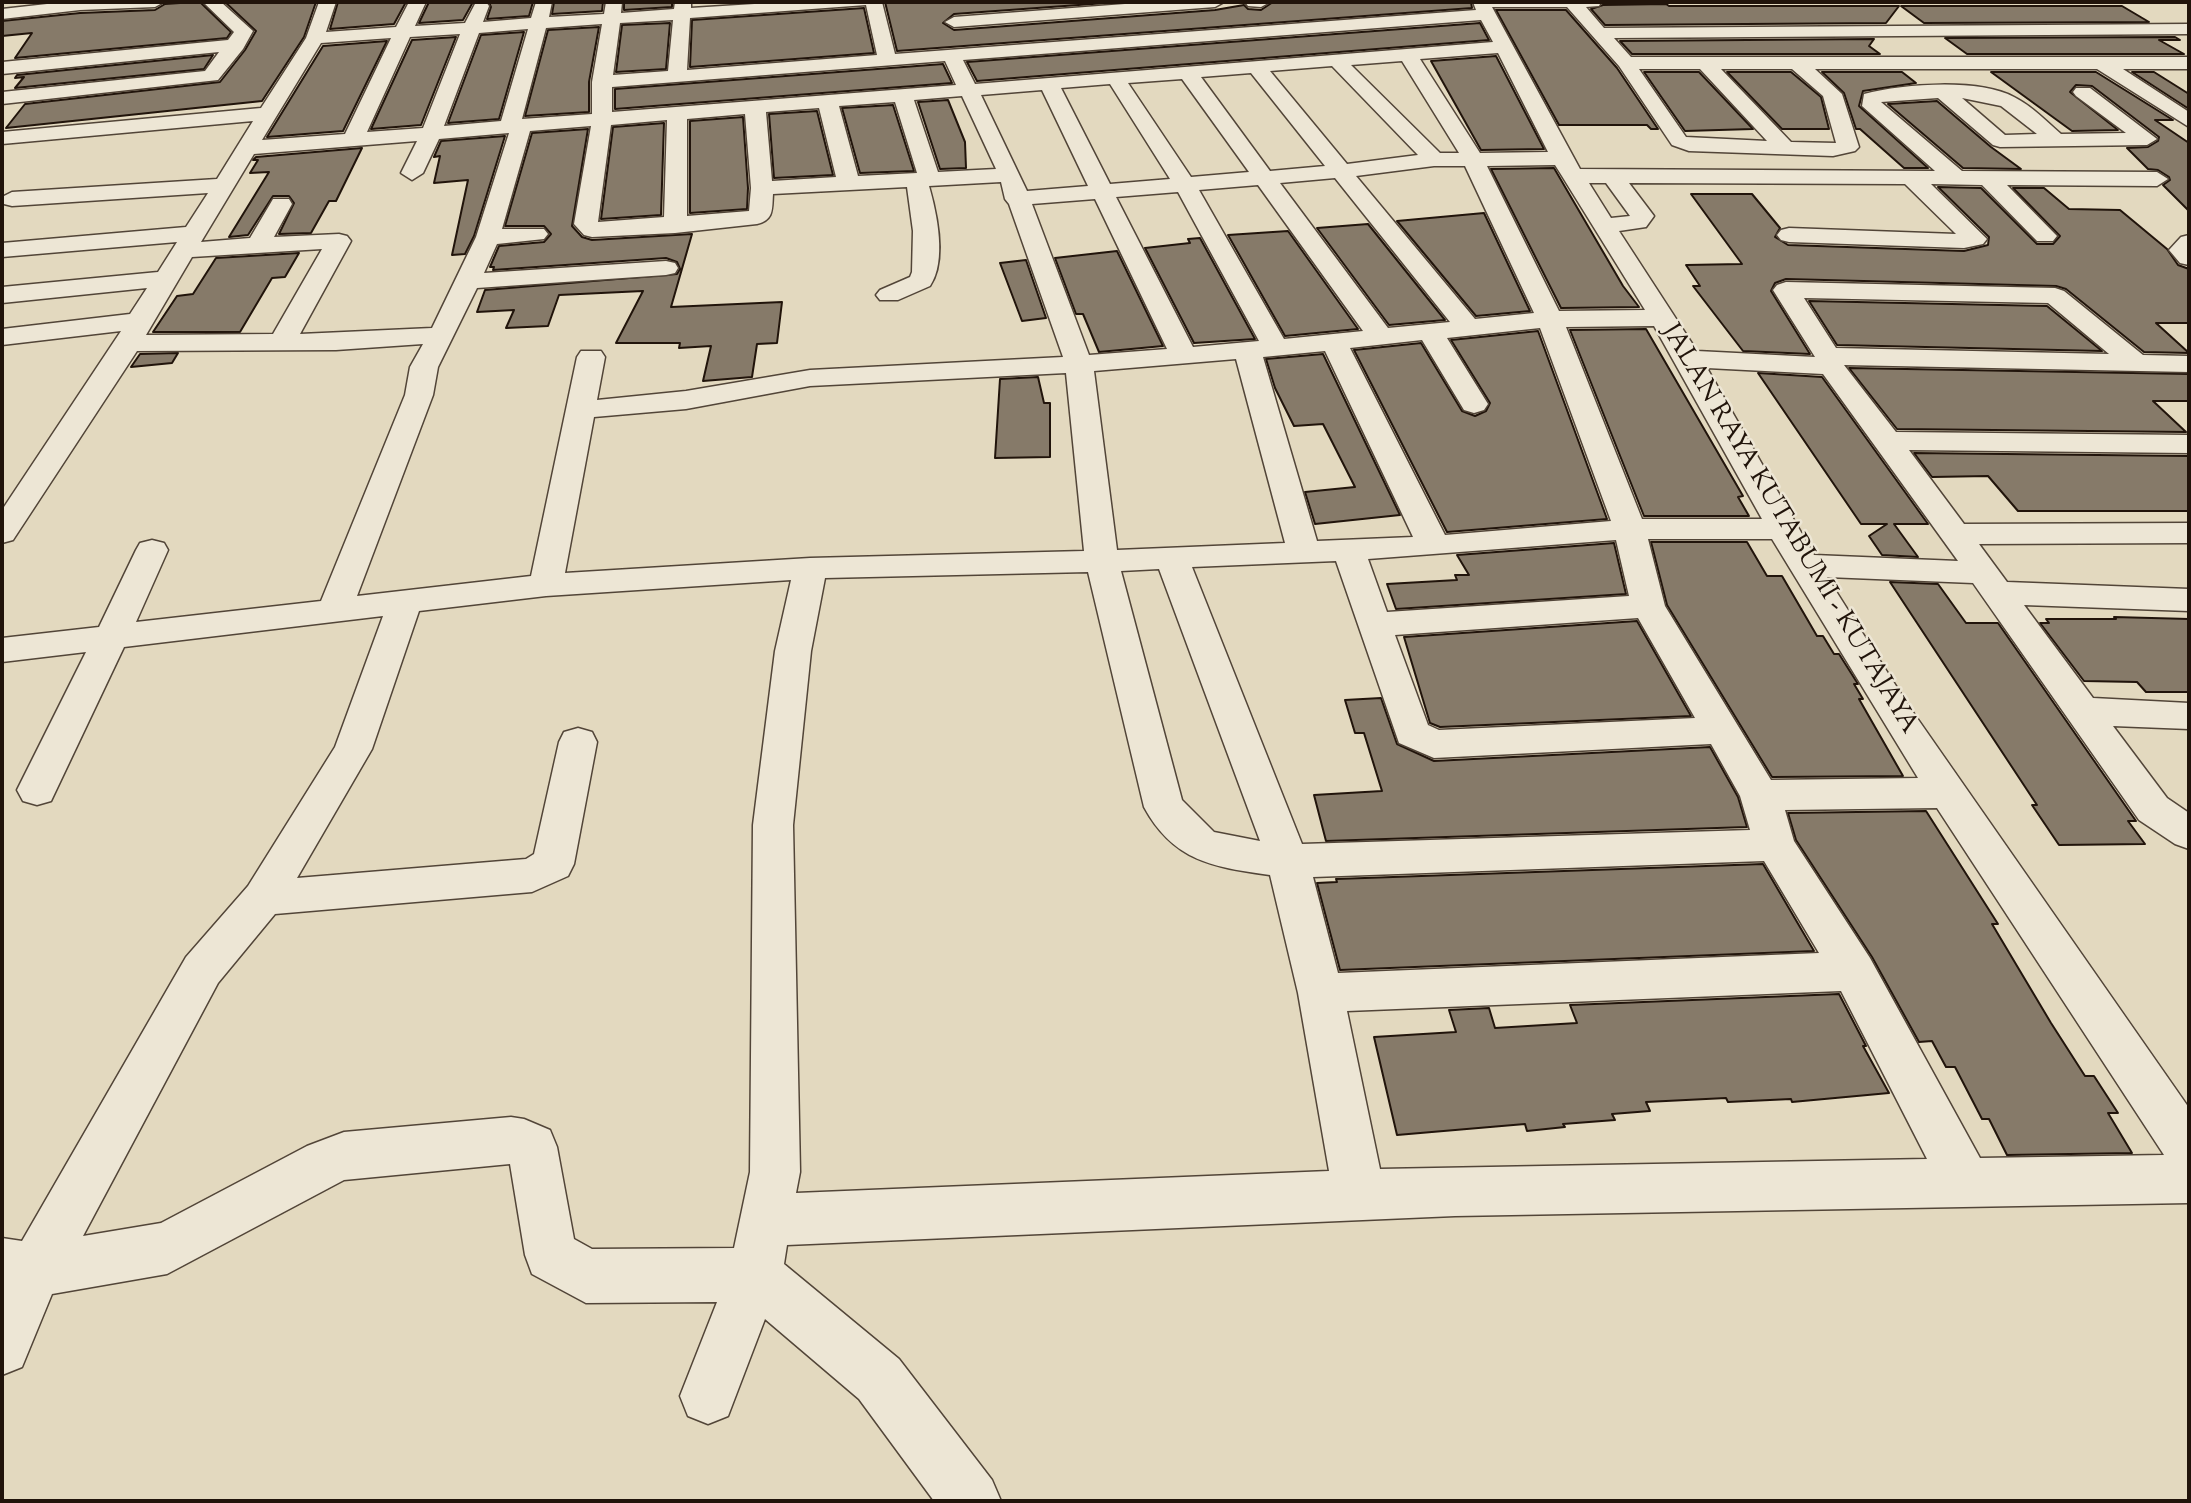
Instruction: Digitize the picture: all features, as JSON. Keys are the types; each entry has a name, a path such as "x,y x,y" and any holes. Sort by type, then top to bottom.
{"street":[{"path":"2,13 108,2"},
{"path":"72,6 155,2"},
{"path":"2,98 202,78 215,73 237,45 244,31 211,2"},
{"path":"2,533 133,332 225,184 314,38 327,2"},
{"path":"353,139 417,2"},
{"path":"412,173 431,133 481,2"},
{"path":"334,612 419,395 424,367 470,281 488,237 544,2"},
{"path":"314,38 539,22 613,10 860,2"},
{"path":"874,2 887,60"},
{"path":"945,2 954,22 967,90 1013,187 1079,364 1102,561 1166,811 1199,843 1216,851 1288,861 1775,845"},
{"path":"954,22 1215,2"},
{"path":"1254,2 1261,2"},
{"path":"1254,2 1281,30"},
{"path":"1572,2 1626,63 1679,141 1689,145 1833,150 1848,147 1832,94 1796,62"},
{"path":"601,82 677,76 750,64 821,65 960,55 1281,30 1484,6 1593,2"},
{"path":"811,3 821,65"},
{"path":"745,5 747,34"},
{"name":"JALAN RAYA KUTABUMI - KUTAJAYA","path":"1484,6 1568,167 1675,338 1791,545 1895,714 2189,1150"},
{"path":"677,76 683,7"},
{"path":"613,10 601,82 602,119 586,228 592,230 674,226 760,215 762,188 755,107"},
{"path":"2158,13 2189,29"},
{"path":"206,22 233,19"},
{"path":"1600,33 2189,29"},
{"path":"2,68 237,45"},
{"path":"246,148 902,94 1409,57 1504,47"},
{"path":"1409,57 1472,157 1550,319 1630,529 1648,606 1760,795 1775,845 1854,971 1965,1181"},
{"path":"1338,62 1434,160"},
{"path":"1626,63 2189,64"},
{"path":"1704,63 1785,148"},
{"path":"2103,64 2189,121"},
{"path":"1256,67 1467,326"},
{"path":"1188,73 1262,178 1380,336"},
{"path":"1116,79 1185,185 1262,349 1303,550"},
{"path":"1049,84 1183,354"},
{"path":"1945,94 2000,141 2147,139 2082,92"},
{"path":"1956,178 1872,106 1871,98 1888,93 1998,97 2057,141"},
{"path":"889,295 921,281 924,274 925,237 920,192 923,180 902,94"},
{"path":"827,100 849,183"},
{"path":"674,226 677,113"},
{"path":"2,138 267,114"},
{"path":"762,188 923,180 1102,192 1472,157 1568,167 1613,177 2157,179"},
{"path":"1606,225 1638,222 1642,216 1613,177"},
{"path":"1789,235 1964,241 1975,239 1911,178"},
{"path":"1989,179 2045,236"},
{"path":"12,199 225,184"},
{"path":"258,245 281,204"},
{"path":"488,237 536,234"},
{"path":"2,250 188,242 258,245 339,241 282,342"},
{"path":"2189,242 2180,250 2189,258"},
{"path":"470,281 666,268"},
{"path":"2,295 164,279"},
{"path":"2136,363 2055,296 1786,290 1826,355 2153,809 2189,833"},
{"path":"582,410 686,400 810,378 1079,364 1262,349 1550,319 1675,338 1826,355 2189,364"},
{"path":"1430,331 1474,404"},
{"path":"2,337 133,332 282,342 442,335"},
{"path":"1334,342 1434,546"},
{"path":"546,585 591,357"},
{"path":"1887,441 2189,444"},
{"path":"2,650 546,585 810,568 1102,561 1434,546 1630,529 1975,562 2189,600"},
{"path":"1975,562 2189,533"},
{"path":"1348,549 1412,733 1421,740 1434,744 1722,730"},
{"path":"37,790 57,756 76,708 114,637 152,551"},
{"path":"1171,557 1288,861 1321,993 1359,1194"},
{"path":"708,1396 755,1275 775,1172 773,825 793,651 810,568"},
{"path":"2,1347 18,1267 202,970 263,898 353,749 405,603"},
{"path":"1373,625 1648,606"},
{"path":"2082,711 2189,716"},
{"path":"263,898 532,875 544,871 553,864 578,742"},
{"path":"1760,795 1948,793"},
{"path":"1321,993 1854,971"},
{"path":"18,1267 167,1248 325,1163 344,1156 511,1140 524,1142 531,1147 551,1255 586,1276 755,1275 879,1379 971,1501"},
{"path":"766,1220 1359,1194 2189,1179"}],"building":[{"path":"200,2 231,32 227,38 15,58 32,33 2,36 2,21 80,13 155,10 165,4"},
{"path":"225,2 316,2 304,37 262,101 6,128 25,104 220,82 256,31"},
{"path":"338,2 406,2 394,24 330,29"},
{"path":"429,2 473,2 463,20 419,23"},
{"path":"489,2 533,2 529,16 487,19 491,7"},
{"path":"554,2 603,2 602,11 552,14"},
{"path":"624,2 672,2 672,7 624,10"},
{"path":"885,2 1120,2 954,14 943,23 954,30 1215,10 1244,5 1248,9 1261,10 1273,2 1471,2 1472,8 897,51"},
{"path":"1603,5 1899,6 1886,23 1605,25 1591,9"},
{"path":"1901,6 2122,6 2149,22 1924,23"},
{"path":"864,8 874,53 690,67 692,20"},
{"path":"1496,10 1566,10 1617,68 1658,129 1651,129 1647,125 1559,125"},
{"path":"670,23 666,69 616,72 622,25"},
{"path":"1480,23 1489,40 977,81 967,62"},
{"path":"599,27 589,82 589,112 525,116 548,30"},
{"path":"524,32 499,119 448,123 481,35"},
{"path":"456,37 421,125 371,129 412,40"},
{"path":"2175,37 2180,40 2159,40 2184,54 1967,54 1945,38"},
{"path":"1874,39 1869,46 1880,54 1632,54 1620,41"},
{"path":"387,41 343,131 267,137 323,46"},
{"path":"213,55 204,69 15,88 24,77 15,78 17,75"},
{"path":"1496,56 1544,149 1481,150 1431,61"},
{"path":"943,64 952,83 615,109 615,89"},
{"path":"1644,72 1699,72 1753,129 1685,131"},
{"path":"1727,72 1791,72 1821,97 1829,129 1782,129"},
{"path":"1822,72 1902,72 1916,83 1863,91 1859,106 1928,168 1904,168 1860,129 1856,129 1844,93"},
{"path":"1991,72 2096,72 2173,120 2155,120 2189,143 2189,211 2163,185 2170,180 2169,177 2158,170 2148,169 2127,148 2148,147 2158,141 2159,137 2092,86 2076,85 2070,92 2118,130 2072,131"},
{"path":"2132,72 2154,72 2189,94 2189,109"},
{"path":"948,100 965,142 966,168 940,169 918,102"},
{"path":"1937,101 2021,169 1963,168 1888,104"},
{"path":"893,105 914,171 860,173 842,108"},
{"path":"817,111 833,175 774,178 769,114"},
{"path":"743,117 747,209 690,213 690,121"},
{"path":"664,123 661,215 601,219 613,127"},
{"path":"588,129 572,226 582,237 592,240 692,234 671,307 782,302 777,343 757,344 752,377 703,381 711,346 679,348 680,343 616,343 643,291 559,295 548,326 506,328 514,310 477,312 485,290 677,274 680,269 677,262 666,258 493,270 494,267 490,267 499,246 544,242 551,234 544,226 505,226 532,133"},
{"path":"505,136 474,236 465,254 452,255 468,180 434,183 440,156 434,157 441,141"},
{"path":"362,148 336,201 329,201 311,233 279,234 294,203 289,196 273,196 248,235 229,237 269,172 250,173 258,160 253,160 256,157"},
{"path":"1554,168 1623,286 1639,307 1561,308 1491,169"},
{"path":"1938,187 1981,188 2037,244 2053,244 2060,236 2013,188 2044,188 2069,209 2120,210 2167,249 2178,265 2189,269 2189,323 2156,323 2189,353 2144,352 2066,289 2056,286 1786,279 1775,283 1771,291 1810,354 1743,351 1693,286 1700,286 1686,265 1742,264 1691,194 1752,194 1780,228 1775,237 1788,245 1964,251 1988,245 1989,237"},
{"path":"1484,213 1530,311 1476,316 1397,221"},
{"path":"1368,224 1445,320 1389,325 1317,228"},
{"path":"1288,231 1358,329 1285,336 1228,235"},
{"path":"1200,238 1255,339 1194,343 1145,248 1190,243 1188,239"},
{"path":"1117,251 1163,346 1099,352 1083,314 1076,314 1055,258"},
{"path":"299,253 285,277 272,278 240,332 153,332 177,296 193,294 216,258"},
{"path":"1026,260 1046,318 1022,321 1000,263"},
{"path":"1809,301 2047,306 2102,351 1837,345"},
{"path":"1646,329 1743,496 1738,497 1749,516 1644,516 1570,330"},
{"path":"1538,331 1607,519 1447,532 1354,350 1421,343 1462,411 1475,416 1486,411 1490,403 1451,340"},
{"path":"178,353 172,363 131,367 140,354"},
{"path":"1323,354 1400,515 1315,524 1305,492 1355,487 1323,424 1294,426 1275,388 1266,359"},
{"path":"1849,368 2189,374 2189,401 2153,401 2186,432 1897,429"},
{"path":"1758,373 1822,377 1928,524 1894,524 1918,557 1882,555 1869,536 1887,524 1861,524"},
{"path":"1038,377 1044,403 1050,403 1050,457 995,458 1000,379"},
{"path":"1914,453 2189,456 2189,511 2018,511 1988,476 1932,477"},
{"path":"1651,542 1747,542 1767,576 1782,576 1817,636 1823,636 1834,654 1839,654 1858,684 1854,684 1863,699 1859,699 1903,776 1772,777 1667,605"},
{"path":"1614,543 1626,594 1396,609 1387,584 1457,580 1455,575 1469,575 1457,555"},
{"path":"1890,582 1938,584 1966,623 1998,623 2136,821 2128,821 2145,844 2059,845 2032,805 2037,805"},
{"path":"2114,617 2189,619 2189,692 2146,692 2137,682 2084,681 2040,623 2049,623 2046,619 2116,619"},
{"path":"1637,621 1691,716 1440,727 1430,723 1404,637"},
{"path":"1381,698 1397,744 1434,761 1710,747 1738,797 1747,827 1326,841 1314,795 1382,791 1364,733 1355,733 1345,700"},
{"path":"1926,811 1998,924 1992,924 2051,1023 2085,1076 2094,1076 2118,1113 2108,1113 2132,1153 2007,1155 1989,1119 1982,1119 1955,1067 1946,1067 1932,1041 1919,1042 1872,957 1796,840 1788,813"},
{"path":"1763,864 1814,951 1340,970 1317,883 1337,882 1336,879"},
{"path":"1839,994 1889,1093 1792,1102 1791,1099 1728,1102 1726,1098 1646,1102 1650,1111 1612,1114 1615,1120 1563,1124 1565,1127 1527,1131 1525,1124 1397,1135 1374,1037 1456,1032 1449,1010 1489,1008 1495,1028 1577,1023 1570,1005"}]}
